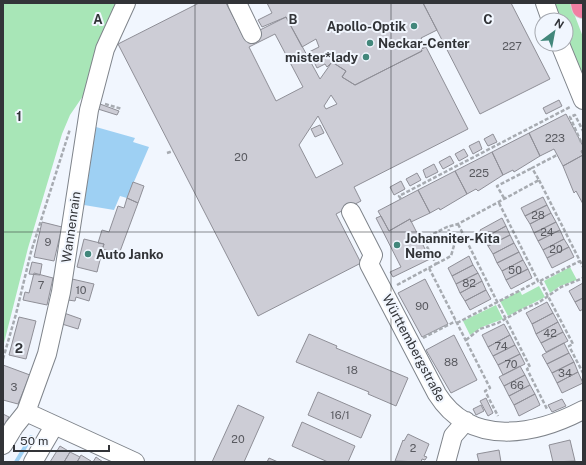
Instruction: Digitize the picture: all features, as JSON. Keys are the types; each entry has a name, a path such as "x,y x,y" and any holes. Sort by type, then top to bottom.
{"highway":[{"path":"582,3 583,7"}],"street":[{"name":"Wannenrain","path":"3,445 14,427 26,412 47,354 55,323 89,110 105,49 126,3"},
{"path":"237,3 252,34"},
{"path":"562,52 577,103"},
{"name":"Württembergstraße","path":"351,212 373,255 369,264 441,400 451,411 484,430 506,432 528,429 554,422 583,410"},
{"path":"26,412 135,462"},
{"path":"446,462 453,436 466,421"},
{"path":"33,462 54,426"}],"path":[{"path":"401,199 399,196 512,140 548,118 577,103"},
{"path":"3,359 31,252 72,122 89,110"},
{"path":"582,142 570,117 575,115 583,131"},
{"path":"548,118 550,122"},
{"path":"167,153 173,150"},
{"path":"504,198 497,186 557,155"},
{"path":"532,168 583,267"},
{"path":"436,264 423,238 447,226 458,224 539,180"},
{"path":"499,203 573,344 569,346 583,373"},
{"path":"458,224 530,367 526,369 554,422"},
{"path":"384,292 451,256 455,242 447,226"},
{"path":"412,344 580,261"},
{"path":"428,268 490,388 485,391 506,432"},
{"path":"466,340 483,328 506,319 538,303 561,287 583,278"}],"green space":[{"path":"3,3 118,3 92,63 83,96 70,115 62,134 28,248 3,347"},
{"path":"551,3 570,3 573,12 554,12"},
{"path":"574,13 583,37 583,82 570,52 574,52"},
{"path":"570,267 577,280 560,286 550,293 544,281"},
{"path":"539,286 545,297 508,316 500,301 520,291 522,295"},
{"path":"496,305 503,319 482,327 470,335 463,321"}],"water":[{"path":"96,127 135,138 133,142 149,147 127,198 120,196 114,210 84,205"}],"building":[{"path":"199,3 226,3 244,38 286,17 320,79 332,62 346,71 342,77 355,85 422,51 421,49 426,47 468,129 354,187 361,201 336,214 361,263 258,316 118,44","holes":["275,34 303,87 276,101 249,47","331,95 337,104 326,109 324,106","318,116 343,164 316,178 299,145"]},
{"name":"Neckar-Center","path":"267,3 423,3 437,30 421,38 426,47 421,49 422,51 355,85 342,77 346,71 332,62 327,67 325,64 317,68 309,52 319,47 316,39 302,47 286,17 262,27 258,20 272,13"},
{"name":"Neckar-Center","path":"423,3 511,3 534,48 534,52 536,52 550,79 480,114"},
{"path":"559,100 562,106 546,114 543,108"},
{"path":"100,104 119,111 117,115 98,109"},
{"path":"566,114 583,146 583,150 581,151 583,155 563,166 554,149 540,156 529,133"},
{"path":"320,125 324,133 315,137 311,129"},
{"path":"529,133 540,156 514,172 513,170 503,175 492,152"},
{"path":"493,134 497,142 488,146 484,139"},
{"path":"479,141 482,149 473,154 469,146"},
{"path":"464,149 468,156 459,161 455,154"},
{"path":"492,152 503,175 478,191 476,189 467,194 455,171"},
{"path":"583,155 583,204 576,191 574,193 563,166"},
{"path":"450,156 454,163 443,169 439,162"},
{"path":"434,164 438,172 426,178 423,170"},
{"path":"455,171 467,194 440,210 439,208 430,213 418,190"},
{"path":"417,173 421,180 410,186 406,179"},
{"path":"401,181 405,189 394,195 390,187"},
{"path":"133,182 144,186 138,203 127,198"},
{"path":"418,190 430,213 411,222 410,219 389,231 378,211"},
{"path":"543,197 547,205 525,216 521,208"},
{"path":"127,198 138,203 119,254 102,249 104,244 98,243 102,230 109,232 118,206 124,208"},
{"path":"547,205 551,213 530,224 525,216"},
{"path":"551,213 556,222 534,233 530,224"},
{"name":"Johanniter-Kita Nemo","path":"381,216 389,231 410,219 430,259 393,277 390,272 401,267 376,218"},
{"path":"502,218 506,226 484,238 480,230"},
{"path":"42,222 62,227 54,261 34,257"},
{"path":"556,222 560,230 538,241 534,233"},
{"path":"506,226 510,235 488,246 484,238"},
{"path":"560,230 564,239 543,250 538,241"},
{"path":"510,235 514,243 493,254 488,246"},
{"path":"84,239 104,244 97,272 77,267"},
{"path":"564,239 569,247 547,258 543,250"},
{"path":"514,243 519,252 497,263 493,254"},
{"path":"569,247 574,257 552,268 547,258"},
{"path":"519,252 523,260 502,271 497,263"},
{"path":"469,256 473,265 452,276 448,268"},
{"path":"523,260 528,269 506,280 502,271"},
{"path":"32,262 42,264 40,275 29,274"},
{"path":"473,265 478,273 456,284 452,276"},
{"path":"528,269 532,278 511,289 506,280"},
{"path":"34,273 53,278 47,305 23,300 25,292 29,293"},
{"path":"478,273 482,281 460,293 456,284"},
{"path":"72,279 94,284 89,301 76,297 75,301 68,300"},
{"path":"425,279 448,324 422,337 398,293"},
{"path":"482,281 486,290 465,301 460,293"},
{"path":"583,283 583,298 575,302 569,291"},
{"path":"486,290 491,299 470,310 465,301"},
{"path":"583,298 583,309 580,311 575,302"},
{"path":"547,302 553,313 532,324 526,313"},
{"path":"64,313 81,319 78,329 62,324"},
{"path":"553,313 558,322 536,334 532,324"},
{"path":"19,317 36,321 26,359 9,355"},
{"path":"558,322 563,332 541,343 536,334"},
{"path":"504,324 510,335 488,347 482,335"},
{"path":"563,332 568,341 546,352 541,343"},
{"path":"309,334 337,346 336,348 408,378 396,406 368,394 369,392 296,362"},
{"path":"454,335 477,380 451,393 426,350"},
{"path":"510,335 515,345 493,356 488,347"},
{"path":"564,343 569,353 547,364 542,355"},
{"path":"515,345 520,354 498,365 493,356"},
{"path":"569,353 574,362 552,373 547,364"},
{"path":"520,354 525,364 503,375 498,365"},
{"path":"574,362 578,372 557,383 552,373"},
{"path":"3,365 30,375 18,404 3,400"},
{"path":"520,366 525,375 504,386 499,377"},
{"path":"578,372 583,383 562,393 557,383"},
{"path":"525,375 530,385 509,396 504,386"},
{"path":"530,385 535,394 514,405 509,396"},
{"path":"318,392 371,415 361,438 308,415"},
{"path":"535,394 540,405 519,416 514,405"},
{"path":"486,398 493,413 488,416 480,401"},
{"path":"562,399 566,406 552,412 548,405"},
{"path":"238,405 264,417 244,462 212,462"},
{"path":"481,405 484,411 476,415 473,409"},
{"path":"3,414 9,417 3,427"},
{"path":"302,422 355,446 348,462 328,462 292,446"},
{"path":"408,434 429,444 424,456 427,457 425,460 422,459 421,462 395,461 403,440 404,441"},
{"path":"570,440 575,461 553,462 549,445"},
{"path":"60,446 70,452 64,462 50,462"},
{"path":"499,450 501,462 479,462 477,454"},
{"path":"70,452 80,457 77,462 64,462"},
{"path":"81,455 91,461 91,462 77,462"},
{"path":"96,457 103,462 93,462"},
{"path":"269,458 278,462 267,462"}],"waterway":[{"path":"16,462 31,437"}],"place":[{"name":"Apollo-Optik","path":"414,26"},
{"name":"Neckar-Center","path":"370,43"},
{"name":"mister*lady","path":"366,57"},
{"name":"Johanniter-Kita Nemo","path":"397,245"},
{"name":"Auto Janko","path":"88,254"}]}
